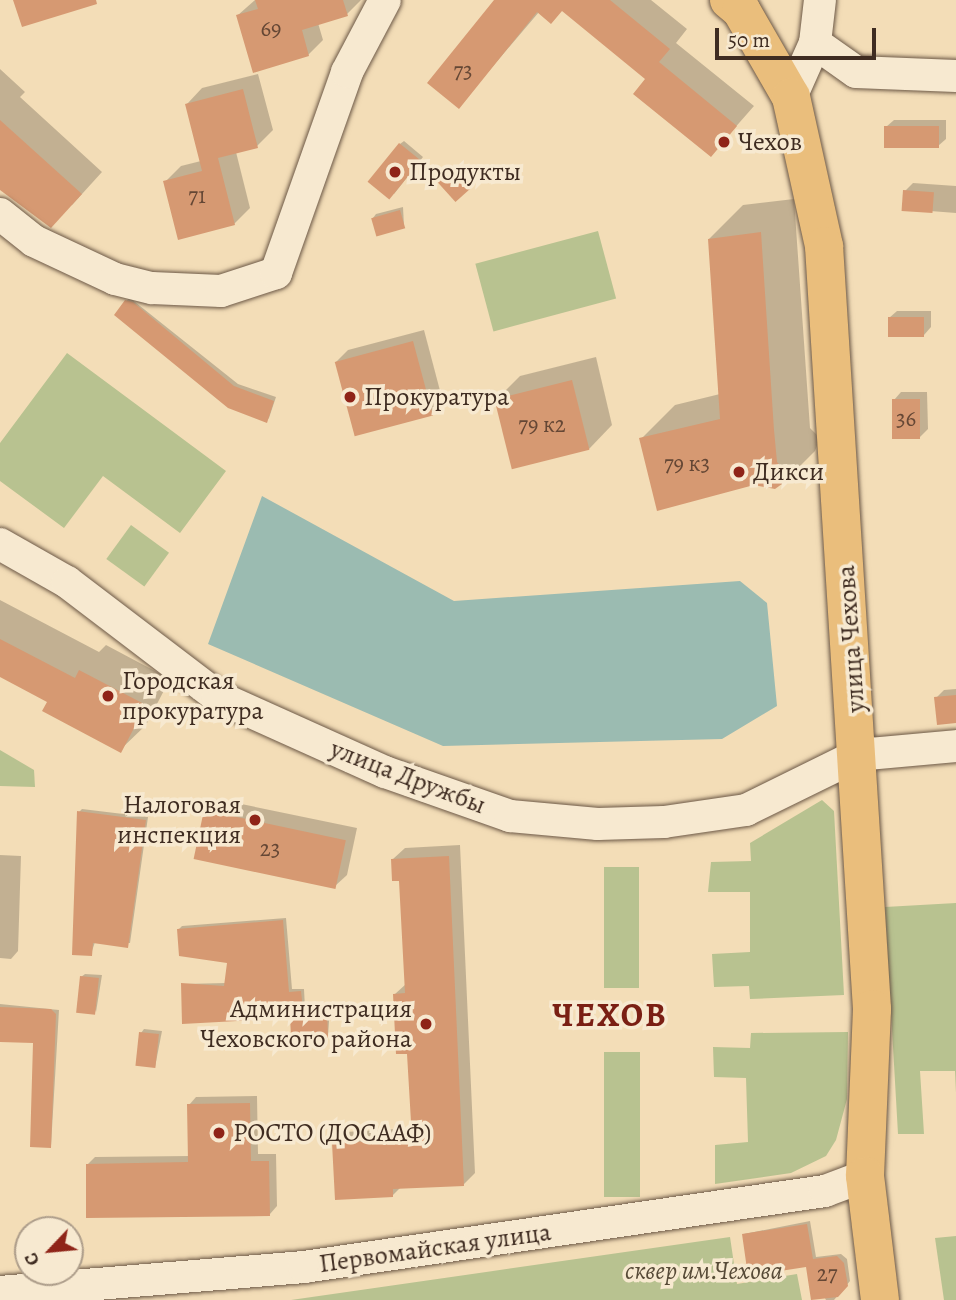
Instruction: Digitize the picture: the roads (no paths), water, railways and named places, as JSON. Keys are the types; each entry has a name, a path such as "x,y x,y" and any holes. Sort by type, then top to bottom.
{"main road":[{"name":"улица Чехова","path":"729,0 741,10 791,97 824,246 859,755 872,1009 865,1176 880,1300"}],"street":[{"path":"0,214 34,241 115,279 152,288 221,290 276,273 347,72 385,0"},
{"path":"791,97 815,43 820,0"},
{"path":"815,43 856,72 956,76"},
{"name":"улица Дружбы","path":"0,544 67,582 218,696 385,772 510,816 598,824 664,822 746,810 859,755"},
{"path":"859,755 956,746"},
{"name":"Первомайская улица","path":"0,1292 304,1266 825,1191 865,1176"}],"water":[{"path":"262,496 454,601 740,581 767,603 777,706 722,739 443,746 208,644"}],"place":[{"name":"Чехов","path":"724,142"},
{"name":"Продукты","path":"395,172"},
{"name":"Прокуратура","path":"350,397"},
{"name":"Дикси","path":"739,472"},
{"name":"Городская прокуратура","path":"108,696"},
{"name":"Налоговая инспекция","path":"255,820"},
{"name":"Администрация Чеховского района","path":"426,1024"},
{"name":"РОСТО (ДОСААФ)","path":"219,1133"}],"district":[{"name":"ЧЕХОВ","path":"610,1015"}],"park label":[{"name":"сквер им.Чехова","path":"704,1271"}]}
